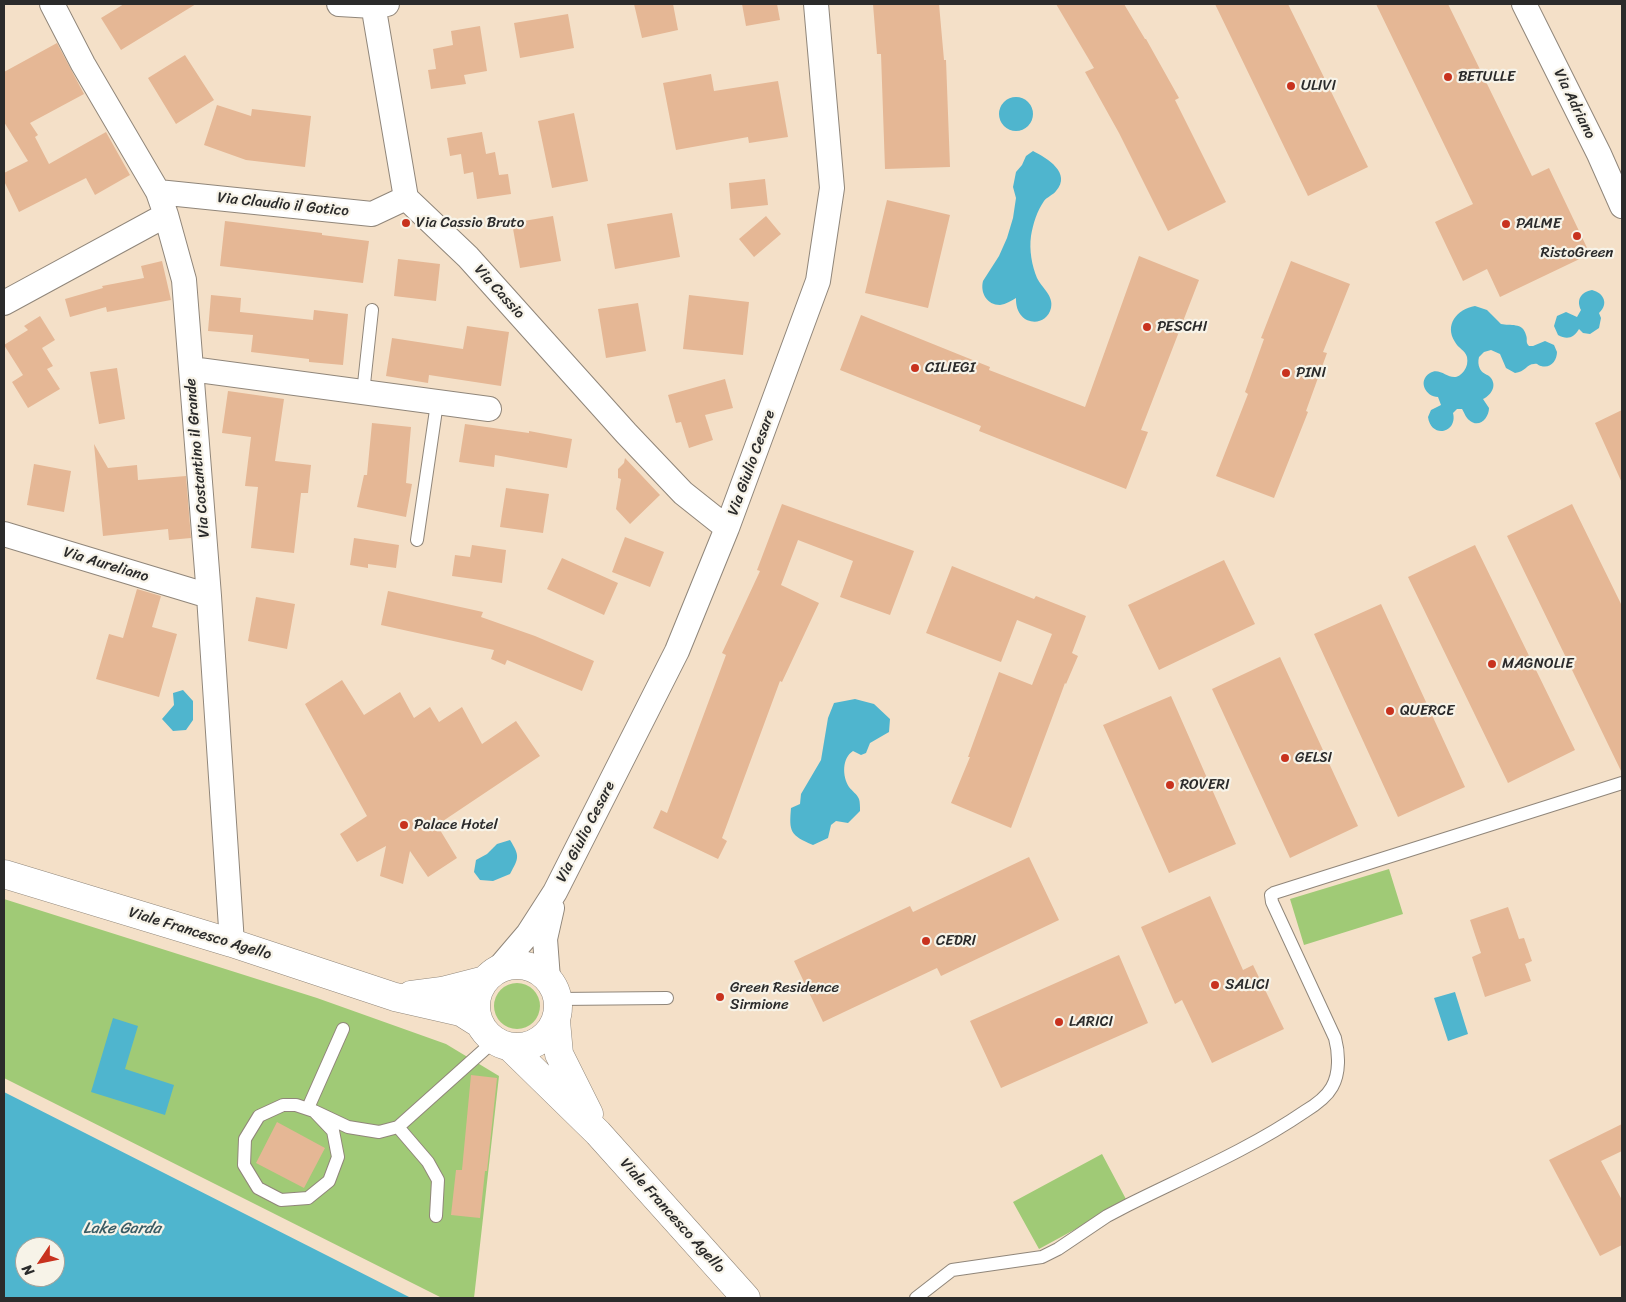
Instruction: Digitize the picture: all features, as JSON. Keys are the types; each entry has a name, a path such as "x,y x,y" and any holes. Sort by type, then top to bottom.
{"main road":[{"name":"Viale Francesco Agello","path":"4,874 232,943 395,997 461,1012 495,1037 598,1133 746,1298"},
{"path":"520,964 540,972 554,1000 550,1030 535,1043 519,1047 495,1037 477,1018 475,1003 480,987 492,974 509,965 520,964"},
{"name":"Viale Francesco Agello","path":"395,997 442,990 492,974"},
{"name":"Viale Francesco Agello","path":"554,1000 559,1054 598,1133"}],"street":[{"name":"Via Costantino il Grande","path":"52,4 83,64 158,192 184,280 209,596 232,943"},
{"path":"339,4 378,5 406,198"},
{"name":"Via Giulio Cesare","path":"492,974 528,934 556,892 677,651 727,528 818,281 832,188 816,4"},
{"name":"Via Adriano","path":"1524,4 1599,154 1622,206"},
{"name":"Via Claudio il Gotico","path":"158,192 372,214 406,198"},
{"name":"Via Cassio","path":"406,198 468,257 619,426 682,493 727,528"},
{"path":"4,302 166,215"},
{"path":"191,370 489,409"},
{"name":"Via Aureliano","path":"4,534 209,596"},
{"name":"Via Giulio Cesare","path":"554,1000 545,938 556,892"}],"lane":[{"path":"363,393 372,310"},
{"path":"417,540 437,402"},
{"path":"916,1298 952,1270 1042,1257 1058,1249 1107,1216 1260,1140 1325,1096 1332,1087 1338,1067 1335,1038 1272,902 1274,892 1622,783"},
{"path":"554,1000 667,998"},
{"path":"311,1110 343,1029"},
{"path":"311,1110 332,1130 338,1157 329,1182 308,1198 282,1200 258,1188 244,1165 244,1139 259,1116 283,1105 296,1105 311,1110 348,1127 379,1132 398,1127 495,1037"},
{"path":"398,1127 428,1162 438,1180 436,1216"}],"green space":[{"path":"1389,869 1403,914 1304,945 1290,899"},
{"path":"4,899 317,998 446,1044 499,1076 474,1298 442,1298 4,1078"},
{"path":"512,983 522,983 536,993 540,1006 536,1019 530,1025 522,1029 512,1029 498,1019 494,1011 494,1001 504,987"},
{"path":"1102,1154 1127,1201 1039,1249 1013,1202"}],"water":[{"path":"1016,97 1028,102 1033,114 1028,126 1016,131 1004,126 999,114 1004,102"},
{"path":"1033,151 1051,162 1056,167 1061,178 1056,191 1045,200 1039,209 1030,241 1037,278 1051,300 1051,308 1048,315 1037,321 1025,319 1020,314 1016,298 1000,305 991,303 984,294 982,285 1007,238 1016,198 1013,187 1016,172 1026,156"},
{"path":"1592,290 1600,294 1604,299 1604,306 1599,313 1601,318 1599,328 1590,334 1583,333 1579,329 1570,337 1558,335 1554,326 1557,316 1566,312 1577,317 1581,310 1580,297"},
{"path":"1475,306 1487,310 1501,324 1516,325 1522,328 1529,346 1545,341 1554,345 1557,352 1556,358 1548,366 1532,364 1515,373 1506,368 1500,354 1491,350 1484,352 1479,357 1478,362 1482,372 1489,376 1493,382 1493,389 1483,399 1489,408 1489,412 1483,421 1476,423 1468,419 1462,409 1457,409 1453,413 1452,425 1444,431 1439,431 1430,424 1428,417 1431,410 1441,405 1438,397 1427,392 1424,380 1426,376 1434,371 1455,377 1464,371 1467,357 1452,336 1452,324 1454,319 1463,310"},
{"path":"183,690 193,701 193,720 186,730 173,731 162,719 174,705 173,693"},
{"path":"855,699 874,704 890,719 889,732 870,743 866,753 861,755 853,751 849,754 845,763 844,773 849,787 859,799 860,811 848,823 836,821 831,825 828,838 813,845 793,832 790,822 791,808 800,804 801,794 821,760 828,718 834,703"},
{"path":"510,840 517,857 510,874 493,881 480,880 474,872 476,860 487,854 497,844"},
{"path":"1455,992 1468,1034 1448,1041 1434,998"},
{"path":"113,1018 138,1026 125,1069 174,1085 165,1115 91,1092"},
{"name":"Lake Garda","path":"4,1092 411,1298 4,1298"}],"building":[{"path":"124,4 196,4 121,50 101,18"},
{"path":"634,4 673,4 678,30 642,38"},
{"path":"742,4 777,4 780,20 746,26"},
{"path":"873,4 939,4 944,60 946,60 950,167 885,169 881,54 877,54"},
{"path":"1056,4 1124,4 1179,98 1175,100 1226,202 1168,231 1119,133 1085,72 1094,68"},
{"name":"ULIVI","path":"1215,4 1288,4 1368,167 1308,196"},
{"path":"1376,4 1448,4 1532,176 1549,168 1590,254 1500,297 1487,269 1463,281 1435,222 1473,204"},
{"path":"568,14 574,48 520,58 514,23"},
{"path":"480,26 487,71 464,75 466,84 431,89 428,70 436,69 433,49 453,45 451,31"},
{"path":"57,43 84,94 30,123 38,135 35,137 49,164 106,132 130,175 95,195 86,178 19,212 4,181 4,173 28,161 4,122 4,72"},
{"path":"185,55 214,100 176,124 148,78"},
{"path":"711,74 714,91 778,81 788,137 749,143 748,137 676,150 663,83"},
{"path":"217,105 251,116 252,109 311,116 305,167 246,160 204,145"},
{"path":"574,113 588,181 552,188 538,121"},
{"path":"482,132 486,154 495,152 499,175 508,174 511,194 477,199 473,172 464,174 461,154 450,156 447,138"},
{"path":"765,179 768,205 731,209 729,183"},
{"path":"887,200 950,215 928,308 865,293"},
{"path":"672,213 680,257 615,269 607,224"},
{"path":"553,216 561,261 520,268 512,223"},
{"path":"766,216 781,234 754,257 739,239"},
{"path":"225,221 369,241 363,283 220,266"},
{"name":"PESCHI","path":"1139,256 1199,280 1141,430 1148,432 1126,489 979,431 981,426 840,370 861,315 990,367 989,370 1085,407"},
{"path":"398,259 440,264 436,301 394,296"},
{"path":"162,261 171,300 107,312 106,307 70,317 65,299 103,288 102,286 144,278 141,266"},
{"name":"PINI","path":"1291,261 1350,284 1323,352 1327,353 1306,411 1308,412 1274,498 1216,476 1248,394 1245,392 1264,339 1261,338"},
{"path":"211,295 241,298 240,312 313,320 314,310 348,314 343,365 309,362 309,359 251,352 253,335 208,331"},
{"path":"689,295 749,302 743,355 683,349"},
{"path":"638,303 646,351 606,358 598,309"},
{"path":"40,316 55,340 42,348 53,366 47,369 60,389 28,408 12,382 23,375 4,345 28,330 24,326"},
{"path":"467,326 509,332 501,386 429,375 428,383 386,376 392,338 463,349"},
{"path":"117,368 125,419 99,424 90,372"},
{"path":"725,379 733,408 705,415 713,440 689,448 681,422 676,423 668,395"},
{"path":"228,391 284,399 275,461 311,465 308,493 301,493 294,553 251,548 258,487 245,486 251,437 222,433"},
{"path":"1622,410 1622,483 1595,423"},
{"path":"372,423 411,427 406,483 412,484 406,517 357,507 364,475 367,475"},
{"path":"465,424 529,433 529,431 572,439 567,468 495,455 494,467 459,462"},
{"path":"94,444 108,468 137,465 138,480 186,476 191,538 169,540 168,529 103,536"},
{"path":"625,458 660,495 630,524 616,509 621,479 618,478 618,469 624,463"},
{"path":"34,464 71,471 64,512 27,505"},
{"path":"506,488 549,494 543,533 500,527"},
{"path":"782,504 914,551 890,615 840,597 853,561 798,540 781,585 819,603 782,682 780,681 722,838 727,841 718,859 653,828 661,810 667,813 726,655 722,653 760,571 757,570"},
{"path":"1572,504 1622,606 1622,773 1507,536"},
{"path":"625,537 664,552 650,587 612,572"},
{"path":"354,538 399,545 396,568 368,564 368,568 350,565"},
{"path":"472,545 506,550 502,583 452,576 455,555 470,557"},
{"name":"MAGNOLIE","path":"1475,545 1575,750 1508,783 1408,577"},
{"path":"562,558 618,583 604,615 547,589"},
{"path":"1224,560 1255,624 1159,670 1128,605"},
{"path":"952,566 1034,599 1036,596 1086,616 1072,653 1078,656 1065,683 1011,828 951,803 970,757 968,757 999,672 1032,685 1052,634 1017,620 1001,662 926,633"},
{"path":"137,589 161,596 152,627 177,634 159,697 96,679 109,634 123,638"},
{"path":"388,591 483,612 481,617 535,636 594,661 582,691 507,660 505,665 491,659 494,650 381,625"},
{"path":"256,597 295,604 287,649 248,641"},
{"name":"QUERCE","path":"1381,604 1465,787 1398,817 1314,634"},
{"name":"GELSI","path":"1280,657 1358,826 1290,858 1212,689"},
{"path":"342,680 364,715 400,692 414,718 430,707 439,722 462,707 482,744 516,721 540,756 437,825 457,858 428,877 410,851 403,884 380,876 386,846 357,862 340,834 367,816 305,704"},
{"name":"ROVERI","path":"1171,696 1236,844 1169,873 1103,725"},
{"name":"CEDRI","path":"1029,857 1059,920 941,976 937,968 823,1022 794,961 910,906 913,912"},
{"name":"SALICI","path":"1210,896 1243,970 1253,965 1284,1029 1212,1063 1182,1000 1175,1004 1141,927"},
{"path":"1508,907 1519,939 1524,938 1532,961 1525,964 1531,981 1485,997 1472,957 1481,953 1470,920"},
{"name":"LARICI","path":"1119,955 1148,1023 1001,1088 970,1021"},
{"path":"471,1075 497,1078 480,1218 451,1215 456,1170 462,1170"},
{"path":"277,1122 325,1148 304,1188 256,1163"},
{"path":"1622,1124 1622,1151 1601,1161 1622,1200 1622,1245 1600,1256 1549,1160"}],"place":[{"name":"BETULLE","path":"1448,77"},
{"name":"ULIVI","path":"1291,86"},
{"name":"Via Cassio Bruto","path":"406,223"},
{"name":"PALME","path":"1506,224"},
{"name":"RistoGreen","path":"1577,236"},
{"name":"PESCHI","path":"1147,327"},
{"name":"CILIEGI","path":"915,368"},
{"name":"PINI","path":"1286,373"},
{"name":"MAGNOLIE","path":"1492,664"},
{"name":"QUERCE","path":"1390,711"},
{"name":"GELSI","path":"1285,758"},
{"name":"ROVERI","path":"1170,785"},
{"name":"Palace Hotel","path":"404,825"},
{"name":"CEDRI","path":"926,941"},
{"name":"SALICI","path":"1215,985"},
{"name":"Green Residence Sirmione","path":"720,997"},
{"name":"LARICI","path":"1059,1022"}]}
